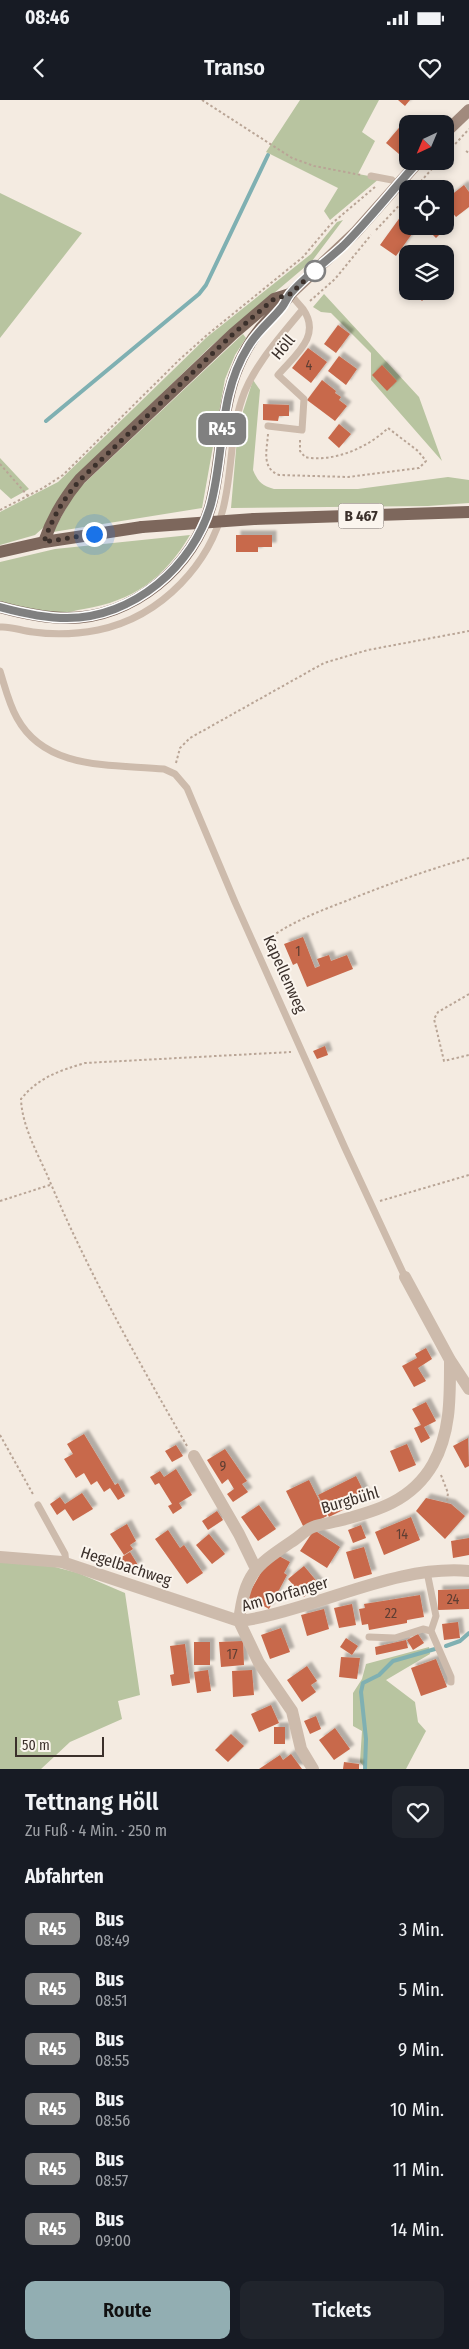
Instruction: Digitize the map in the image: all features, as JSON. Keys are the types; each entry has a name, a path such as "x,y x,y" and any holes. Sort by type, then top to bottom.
{"main road":[{"path":"454,124 469,110"},
{"path":"0,607 52,618 94,615 112,610 142,596 172,570 196,538 209,509 216,477 225,410 236,371 252,340 282,307 290,294 342,247 410,170"},
{"path":"44,542 67,494 80,480 233,334 274,299 290,294"},
{"name":"B 467","path":"0,552 44,542 142,527 254,518 469,512"}],"street":[{"name":"Kapellenweg","path":"405,1277 450,1360 469,1389"},
{"name":"Burgbühl","path":"239,1621 245,1590 256,1569 265,1559 312,1527 373,1512 399,1501 421,1481 434,1461 448,1422 450,1360"},
{"path":"194,1456 239,1534 256,1569"},
{"name":"Hegelbachweg","path":"0,1557 66,1564 239,1621"},
{"name":"Am Dorfanger","path":"314,1769 301,1749 292,1711 259,1663 239,1621 281,1612 412,1574 469,1571"}],"lane":[{"path":"371,176 392,180 397,185"},
{"name":"Höll","path":"290,294 309,317 310,332 306,342 278,375 304,399 302,430"},
{"name":"Höll","path":"0,627 51,633 97,630 126,621 141,613 164,599 184,581 209,545 220,518 228,485 238,415 246,387 260,365 303,309"},
{"path":"268,426 302,430"},
{"path":"0,671 17,718 35,741 44,748 55,754 80,762 164,769 175,774"},
{"name":"Kapellenweg","path":"175,774 187,788 235,902 405,1277"},
{"path":"38,1505 65,1554 66,1564"},
{"path":"428,1572 436,1616 432,1631 451,1677 451,1682"},
{"path":"368,1637 395,1638 422,1629 432,1631"}],"path":[{"path":"202,100 292,158 335,171 371,176"},
{"path":"454,145 469,128"},
{"path":"422,180 431,170"},
{"path":"0,510 28,496 63,474 206,335 303,257 330,225 385,179"},
{"path":"303,309 335,279 399,206"},
{"path":"268,426 267,462 271,472 279,475 348,477 419,468 426,461 418,451 388,428 378,438 361,447 322,458 305,457 300,451 299,445 302,430"},
{"path":"0,464 28,496"},
{"path":"175,774 178,754 185,741 324,663 377,648 469,631"},
{"path":"256,949 285,927 314,913 380,887 469,858"},
{"path":"469,994 438,1012 434,1019 444,1061 469,1055"},
{"path":"194,1456 104,1294 71,1230 29,1133 21,1109 21,1099 42,1078 57,1071 85,1063 110,1060 303,1051"},
{"path":"371,1205 384,1199 469,1175"},
{"path":"0,1201 51,1184"},
{"path":"0,1435 38,1505"},
{"path":"434,1461 446,1486 447,1501"}],"green space":[{"path":"300,100 379,100 362,132 375,141 358,174 380,178 330,220 324,211 338,188 266,152"},
{"path":"0,193 82,233 0,338"},
{"path":"343,220 312,261 210,347 74,478 44,527 35,535 0,545 0,512 58,482 207,337 311,254 337,222"},
{"path":"324,294 419,397 442,461 371,380 371,353 331,313 321,312 313,307"},
{"path":"243,334 246,338 235,355 225,379 202,508 53,532 75,492"},
{"path":"253,380 260,390 253,470 263,485 274,489 358,489 448,477 469,480 469,503 428,506 231,508 238,427"},
{"path":"0,458 29,489 11,499 0,489"},
{"path":"190,535 170,564 158,575 146,585 118,600 61,613 38,611 0,603 0,562 55,549"},
{"path":"0,1561 55,1567 78,1573 125,1593 140,1695 118,1701 122,1719 70,1742 41,1769 0,1769"},
{"path":"429,1647 430,1654 386,1680 415,1702 418,1722 426,1731 406,1769 366,1769 360,1762 362,1731 353,1726 353,1693 362,1679 366,1664"}],"building":[{"path":"398,100 410,100 405,106"},
{"path":"399,128 399,154 386,143"},
{"path":"464,185 469,192 469,207 456,217 454,215 454,193"},
{"path":"399,219 399,235 411,235 404,245 399,245 399,252 396,256 380,245"},
{"path":"338,325 350,334 336,353 324,344"},
{"path":"308,348 327,362 311,383 292,368"},
{"path":"339,356 357,369 346,385 328,371"},
{"path":"382,365 397,381 387,391 372,375"},
{"path":"322,380 336,391 335,393 341,397 339,400 347,406 335,421 307,400"},
{"path":"263,404 289,405 289,416 279,416 278,421 263,420"},
{"path":"339,424 351,434 339,448 328,438"},
{"path":"236,535 272,535 272,547 258,547 258,552 236,552"},
{"path":"303,937 315,968 320,966 317,959 329,955 331,961 347,955 353,969 307,987 297,963 293,965 284,944"},
{"path":"325,1046 328,1055 317,1059 313,1051"},
{"path":"426,1348 432,1359 418,1368 426,1381 414,1387 402,1366 417,1358 415,1354"},
{"path":"426,1402 436,1421 424,1427 430,1438 421,1443 414,1428 421,1425 412,1409"},
{"path":"84,1434 115,1485 118,1483 125,1496 118,1500 110,1488 104,1492 97,1481 91,1485 84,1473 76,1478 64,1459 73,1454 67,1444"},
{"path":"468,1438 469,1466 465,1468 453,1446"},
{"path":"407,1444 416,1465 399,1472 390,1451"},
{"path":"176,1445 183,1456 172,1462 165,1451"},
{"path":"225,1449 247,1481 242,1484 248,1492 233,1502 227,1494 234,1489 228,1479 222,1484 207,1460"},
{"path":"176,1469 192,1495 179,1503 182,1508 173,1514 168,1506 172,1504 159,1483 155,1485 150,1477 160,1471 164,1477"},
{"path":"356,1476 367,1498 329,1517 318,1495"},
{"path":"309,1480 327,1516 304,1528 286,1491"},
{"path":"82,1493 93,1509 73,1521 65,1509 57,1515 50,1504 60,1497 65,1504"},
{"path":"426,1498 451,1504 465,1516 445,1539 416,1511"},
{"path":"259,1505 276,1529 258,1541 241,1517"},
{"path":"217,1511 223,1520 208,1530 202,1521"},
{"path":"411,1517 420,1540 384,1555 375,1532"},
{"path":"127,1524 136,1541 130,1545 133,1549 124,1555 110,1534"},
{"path":"361,1525 366,1538 353,1543 348,1530"},
{"path":"168,1530 180,1548 184,1545 203,1573 187,1584 155,1539"},
{"path":"314,1530 340,1547 327,1568 300,1551"},
{"path":"209,1534 225,1554 212,1564 196,1545"},
{"path":"469,1538 469,1555 453,1558 451,1541"},
{"path":"364,1547 372,1574 354,1579 346,1552"},
{"path":"130,1552 138,1565 127,1572 120,1558"},
{"path":"277,1555 290,1562 284,1573 287,1575 269,1609 247,1597 267,1562"},
{"path":"304,1566 319,1584 304,1597 288,1579"},
{"path":"469,1589 469,1609 438,1610 438,1590"},
{"path":"420,1595 424,1617 407,1620 407,1623 369,1630 368,1624 362,1625 359,1609 365,1608 364,1604"},
{"path":"352,1604 356,1625 339,1628 334,1608"},
{"path":"324,1609 329,1629 307,1636 301,1615"},
{"path":"458,1622 460,1638 444,1640 442,1624"},
{"path":"281,1628 290,1652 270,1659 261,1635"},
{"path":"418,1634 424,1643 413,1650 407,1640"},
{"path":"346,1638 358,1646 352,1655 340,1647"},
{"path":"406,1640 408,1648 376,1655 375,1647"},
{"path":"243,1641 244,1665 221,1667 219,1642"},
{"path":"194,1642 210,1642 210,1665 194,1665"},
{"path":"185,1644 190,1683 172,1686 170,1675 174,1674 170,1646"},
{"path":"341,1657 360,1658 357,1679 339,1677"},
{"path":"436,1659 447,1687 421,1696 411,1668"},
{"path":"307,1666 317,1681 311,1685 316,1692 302,1702 287,1680"},
{"path":"208,1670 211,1691 197,1693 194,1672"},
{"path":"252,1670 254,1695 233,1697 232,1671"},
{"path":"271,1705 279,1723 259,1732 251,1714"},
{"path":"316,1716 321,1729 310,1734 304,1721"},
{"path":"274,1727 285,1727 285,1744 274,1744"},
{"path":"335,1728 350,1749 334,1760 319,1740"},
{"path":"231,1734 244,1746 228,1762 215,1750"},
{"path":"291,1754 302,1769 259,1769 280,1755 283,1760"},
{"path":"344,1762 359,1764 359,1769 343,1769"}],"waterway":[{"path":"46,421 199,294 206,285 268,155"},
{"path":"446,1646 460,1641 469,1633"},
{"path":"365,1769 366,1739 361,1692 363,1683 379,1675 393,1661 435,1649"}],"bus line":[{"name":"R45","path":"0,607 52,618 94,615 112,610 142,596 163,580 186,554 207,515 216,477 225,410 230,388 248,347 261,328 282,307 290,294 342,247 411,170"}],"route":[{"path":"94,534 44,542 67,494 80,480 195,368 233,334 274,299 290,294 315,271"}]}
